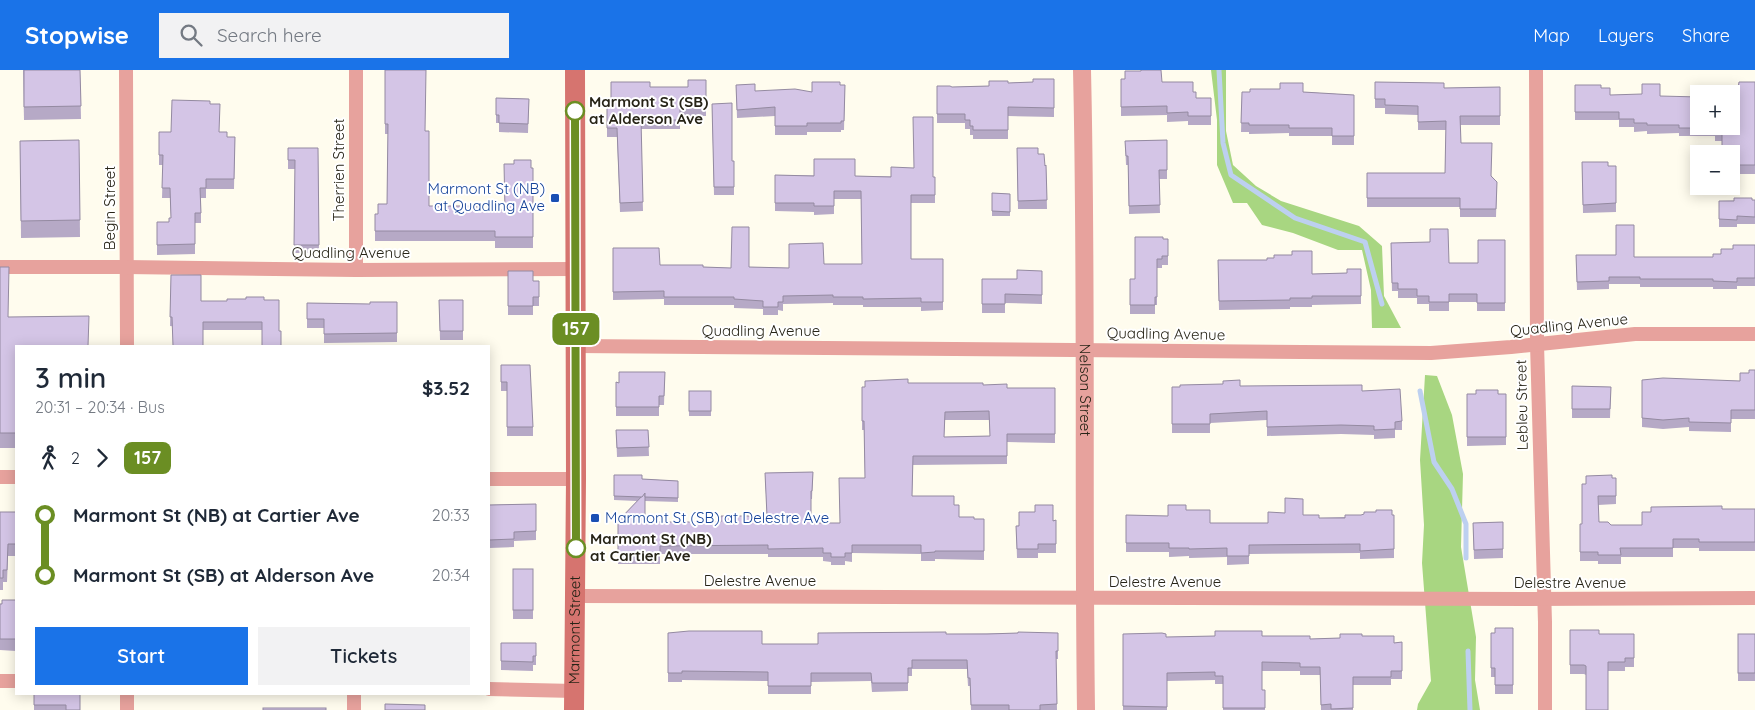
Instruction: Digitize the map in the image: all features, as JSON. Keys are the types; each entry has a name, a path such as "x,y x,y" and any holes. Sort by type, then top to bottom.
{"main road":[{"name":"Marmont Street","path":"575,70 575,700"}],"street":[{"name":"Begin Street","path":"126,70 127,345"},
{"name":"Therrien Street","path":"356,70 356,270"},
{"name":"Nelson Street","path":"1082,70 1086,350 1084,472 1086,710"},
{"name":"Lebleu Street","path":"1536,70 1537,344 1545,710"},
{"name":"Quadling Avenue","path":"0,267 356,270 575,269"},
{"name":"Quadling Avenue","path":"576,346 1431,353 1511,348 1635,334 1755,334"},
{"path":"0,477 15,477"},
{"path":"490,479 576,479"},
{"name":"Delestre Avenue","path":"576,596 1544,600 1755,598"},
{"path":"0,682 15,682"},
{"path":"490,689 575,700"},
{"path":"127,695 127,710"},
{"path":"354,695 354,710"}],"green space":[{"path":"1211,70 1226,70 1226,131 1233,165 1256,186 1281,201 1359,226 1382,246 1384,296 1401,328 1372,328 1371,290 1362,250 1338,250 1293,233 1262,225 1247,203 1233,203 1217,165 1217,120"},
{"path":"1425,375 1437,376 1452,415 1463,474 1461,547 1476,637 1475,680 1480,710 1417,710 1418,704 1431,681 1422,563 1424,525 1420,460"}],"building":[{"path":"24,70 80,70 81,106 24,107"},
{"path":"385,70 426,70 425,131 429,131 429,206 477,206 477,210 505,210 504,164 514,164 514,160 531,160 531,168 533,168 533,237 495,237 495,231 375,231 375,214 378,214 378,204 387,204 388,124 385,124"},
{"path":"1161,70 1162,82 1193,82 1193,92 1196,92 1196,98 1211,98 1211,116 1188,116 1188,112 1167,113 1167,106 1121,107 1121,79 1125,79 1125,71"},
{"path":"1033,79 1054,79 1054,108 1008,107 1008,130 973,130 973,126 970,126 970,120 965,120 965,114 937,114 937,86 989,86 989,81 1008,81 1008,83 1033,82"},
{"path":"688,80 706,80 706,107 680,107 680,120 641,120 643,202 620,203 617,128 607,128 607,103 611,103 611,82 650,82 650,87 688,87"},
{"path":"812,82 840,82 840,85 845,85 844,121 841,121 841,123 807,123 807,126 775,126 775,107 737,110 736,85 755,84 755,91 795,89 812,92"},
{"path":"1375,82 1444,83 1444,88 1500,87 1500,116 1460,116 1461,143 1492,143 1491,176 1497,182 1496,209 1460,209 1460,198 1367,198 1367,173 1445,173 1446,121 1418,122 1418,106 1385,105 1385,99 1375,99"},
{"path":"1739,82 1755,82 1755,165 1740,165 1740,145 1722,145 1722,135 1740,135"},
{"path":"1280,83 1303,83 1303,92 1354,95 1354,136 1332,136 1332,128 1289,128 1289,125 1249,125 1249,123 1241,123 1242,92 1250,92 1250,89 1280,89"},
{"path":"1642,84 1660,84 1660,96 1690,97 1690,128 1679,128 1679,125 1634,123 1634,119 1619,119 1619,112 1575,112 1575,85 1601,85 1601,88 1610,88 1610,95 1642,94"},
{"path":"496,98 529,99 528,124 499,123 499,115 496,115"},
{"path":"172,100 210,101 210,104 220,104 219,132 227,132 227,137 235,137 234,179 206,179 206,188 200,188 201,213 195,213 195,244 157,245 157,222 169,222 169,218 171,218 170,188 162,188 163,155 159,155 159,132 171,132"},
{"path":"732,103 734,187 714,187 712,104"},
{"path":"913,117 933,117 933,177 935,177 935,195 911,195 911,259 943,259 943,302 921,302 921,298 863,299 863,297 833,297 833,295 783,296 783,302 778,302 778,307 763,307 763,301 734,299 734,297 664,297 664,291 613,292 613,248 659,248 660,265 703,265 703,267 731,268 732,227 749,227 749,267 789,268 789,244 823,243 824,264 862,264 861,191 834,191 834,206 814,206 814,203 775,203 775,175 814,176 814,159 855,159 855,176 891,177 891,167 914,168"},
{"path":"79,140 80,220 21,221 20,141"},
{"path":"1167,140 1167,170 1159,170 1160,205 1129,206 1128,156 1126,156 1125,141"},
{"path":"288,148 318,148 319,245 294,245 295,160 288,160"},
{"path":"1017,148 1038,148 1038,154 1044,154 1047,200 1018,201"},
{"path":"1582,162 1608,162 1608,166 1616,166 1616,203 1583,205"},
{"path":"992,193 1010,194 1010,212 992,211"},
{"path":"1734,198 1752,198 1752,200 1755,200 1755,217 1737,216 1737,220 1719,219 1719,201 1734,201"},
{"path":"1616,225 1634,225 1634,257 1713,257 1713,254 1721,254 1721,249 1733,249 1733,245 1755,245 1755,278 1737,278 1737,282 1713,281 1713,279 1609,277 1609,281 1577,282 1576,255 1616,255"},
{"path":"1430,229 1448,229 1449,263 1478,263 1478,240 1505,240 1505,303 1477,303 1477,294 1449,294 1449,302 1429,302 1429,296 1417,296 1417,289 1398,289 1398,283 1392,283 1391,243 1430,242"},
{"path":"1135,237 1163,237 1163,239 1168,239 1168,256 1162,256 1162,259 1157,259 1157,297 1155,297 1155,305 1130,305 1130,279 1135,279"},
{"path":"1292,251 1312,251 1312,274 1347,273 1347,269 1361,269 1361,296 1312,296 1312,298 1290,298 1290,300 1219,301 1218,260 1267,260 1267,258 1274,258 1274,255 1292,255"},
{"path":"0,267 9,267 8,317 89,316 88,345 15,345 15,433 0,433"},
{"path":"1017,270 1042,271 1042,295 1005,294 1005,304 982,304 982,279 1017,279"},
{"path":"508,271 533,271 533,281 539,281 539,297 533,297 533,306 508,306"},
{"path":"171,275 201,275 201,301 227,301 227,299 246,299 246,297 264,297 264,300 279,300 281,345 262,345 262,322 203,322 203,345 173,345 172,317 170,317"},
{"path":"439,300 463,300 463,331 440,331"},
{"path":"370,302 397,302 397,333 324,334 324,319 307,319 307,303 370,304"},
{"path":"501,365 530,365 533,427 507,427 507,382 501,382"},
{"path":"1749,370 1755,370 1755,410 1731,410 1731,423 1689,422 1689,418 1663,420 1642,418 1642,380 1663,378 1740,381 1740,373 1749,373"},
{"path":"619,372 665,372 664,396 659,396 659,407 616,407 616,382 619,383"},
{"path":"908,379 908,383 983,383 983,385 1007,384 1007,388 1055,388 1055,434 1007,434 1007,456 913,456 912,496 954,496 954,505 959,505 959,517 984,519 984,551 935,551 921,553 921,545 852,545 852,553 845,553 845,557 831,557 831,553 823,553 823,548 768,549 768,545 660,546 660,555 618,555 618,521 645,493 645,522 721,522 721,516 767,516 765,473 813,472 811,523 840,523 839,478 865,478 862,387 865,387 865,381","holes":["989,411 990,436 944,437 945,412"]},
{"path":"1240,380 1240,386 1362,385 1362,391 1400,389 1402,421 1395,422 1395,429 1374,430 1374,426 1341,425 1267,427 1267,411 1210,414 1210,424 1172,424 1172,387 1180,387 1180,385 1223,384 1223,381"},
{"path":"1572,386 1611,387 1610,409 1572,409"},
{"path":"1476,390 1498,390 1498,394 1506,394 1506,437 1467,437 1467,394 1476,394"},
{"path":"689,391 711,391 711,411 689,411"},
{"path":"616,430 648,430 649,447 617,448"},
{"path":"614,475 642,475 642,479 678,481 678,498 645,497 645,493 642,497 614,496"},
{"path":"1612,475 1612,478 1616,478 1616,496 1598,496 1599,522 1608,522 1611,525 1642,525 1642,512 1651,512 1651,507 1722,506 1722,509 1755,509 1755,542 1699,542 1699,539 1673,539 1673,548 1620,548 1621,555 1598,555 1598,552 1580,552 1582,484 1586,484 1586,476"},
{"path":"1285,498 1303,499 1303,515 1319,515 1319,518 1345,518 1345,515 1361,515 1364,512 1376,512 1376,510 1392,510 1392,515 1394,515 1394,549 1360,551 1360,544 1249,545 1249,556 1227,556 1227,548 1189,549 1169,548 1169,543 1126,543 1126,515 1168,516 1168,505 1186,505 1186,510 1210,510 1210,523 1268,523 1268,512 1285,513"},
{"path":"536,504 536,531 514,532 514,539 490,540 490,505"},
{"path":"1035,505 1053,505 1053,521 1056,520 1056,544 1038,544 1038,549 1017,549 1016,526 1019,526 1019,512 1035,512"},
{"path":"0,512 15,512 15,544 8,544 7,570 3,570 3,578 0,578"},
{"path":"1503,522 1503,549 1474,550 1473,523"},
{"path":"513,569 533,569 533,610 513,610"},
{"path":"2,600 15,600 15,639 0,639 0,604 2,604"},
{"path":"1495,628 1513,628 1513,685 1495,685 1495,668 1491,668 1491,633 1495,633"},
{"path":"1570,630 1599,630 1599,634 1634,634 1634,658 1625,658 1625,662 1608,662 1608,710 1586,710 1586,666 1570,665"},
{"path":"689,631 762,631 762,644 818,644 818,633 1058,633 1058,651 1056,651 1057,704 1040,705 1040,710 1009,710 1009,705 971,705 967,660 912,660 912,668 908,668 908,683 872,683 871,673 811,673 811,686 768,686 768,672 682,671 682,673 668,673 668,633"},
{"path":"1215,631 1262,631 1262,636 1310,636 1310,639 1340,638 1340,634 1394,636 1394,643 1402,642 1402,671 1391,671 1391,677 1353,677 1353,708 1331,709 1331,704 1321,705 1320,667 1300,667 1300,663 1262,662 1262,690 1265,690 1265,708 1223,708 1223,676 1215,676 1215,672 1167,673 1167,707 1123,706 1123,634 1162,633 1166,634 1166,637 1215,636"},
{"path":"1738,634 1755,634 1755,673 1738,673"},
{"path":"501,643 536,643 536,656 533,656 533,662 501,661"},
{"path":"34,695 80,695 80,710 66,710 66,705 34,705"},
{"path":"385,704 425,705 425,710 385,710"},
{"path":"263,708 326,708 326,710 263,710"}],"waterway":[{"path":"1219,70 1223,143 1231,175 1295,218 1365,242 1382,304"},
{"path":"1420,391 1434,462 1452,489 1466,524 1466,558"},
{"path":"1468,651 1470,710"}],"bus line":[{"name":"157","path":"575,111 576,548"}],"place":[{"name":"Marmont St (SB) at Alderson Ave","path":"575,111"},
{"name":"Marmont St (NB) at Quadling Ave","path":"555,198"},
{"name":"Marmont St (SB) at Delestre Ave","path":"595,518"},
{"name":"Marmont St (NB) at Cartier Ave","path":"576,548"}]}
